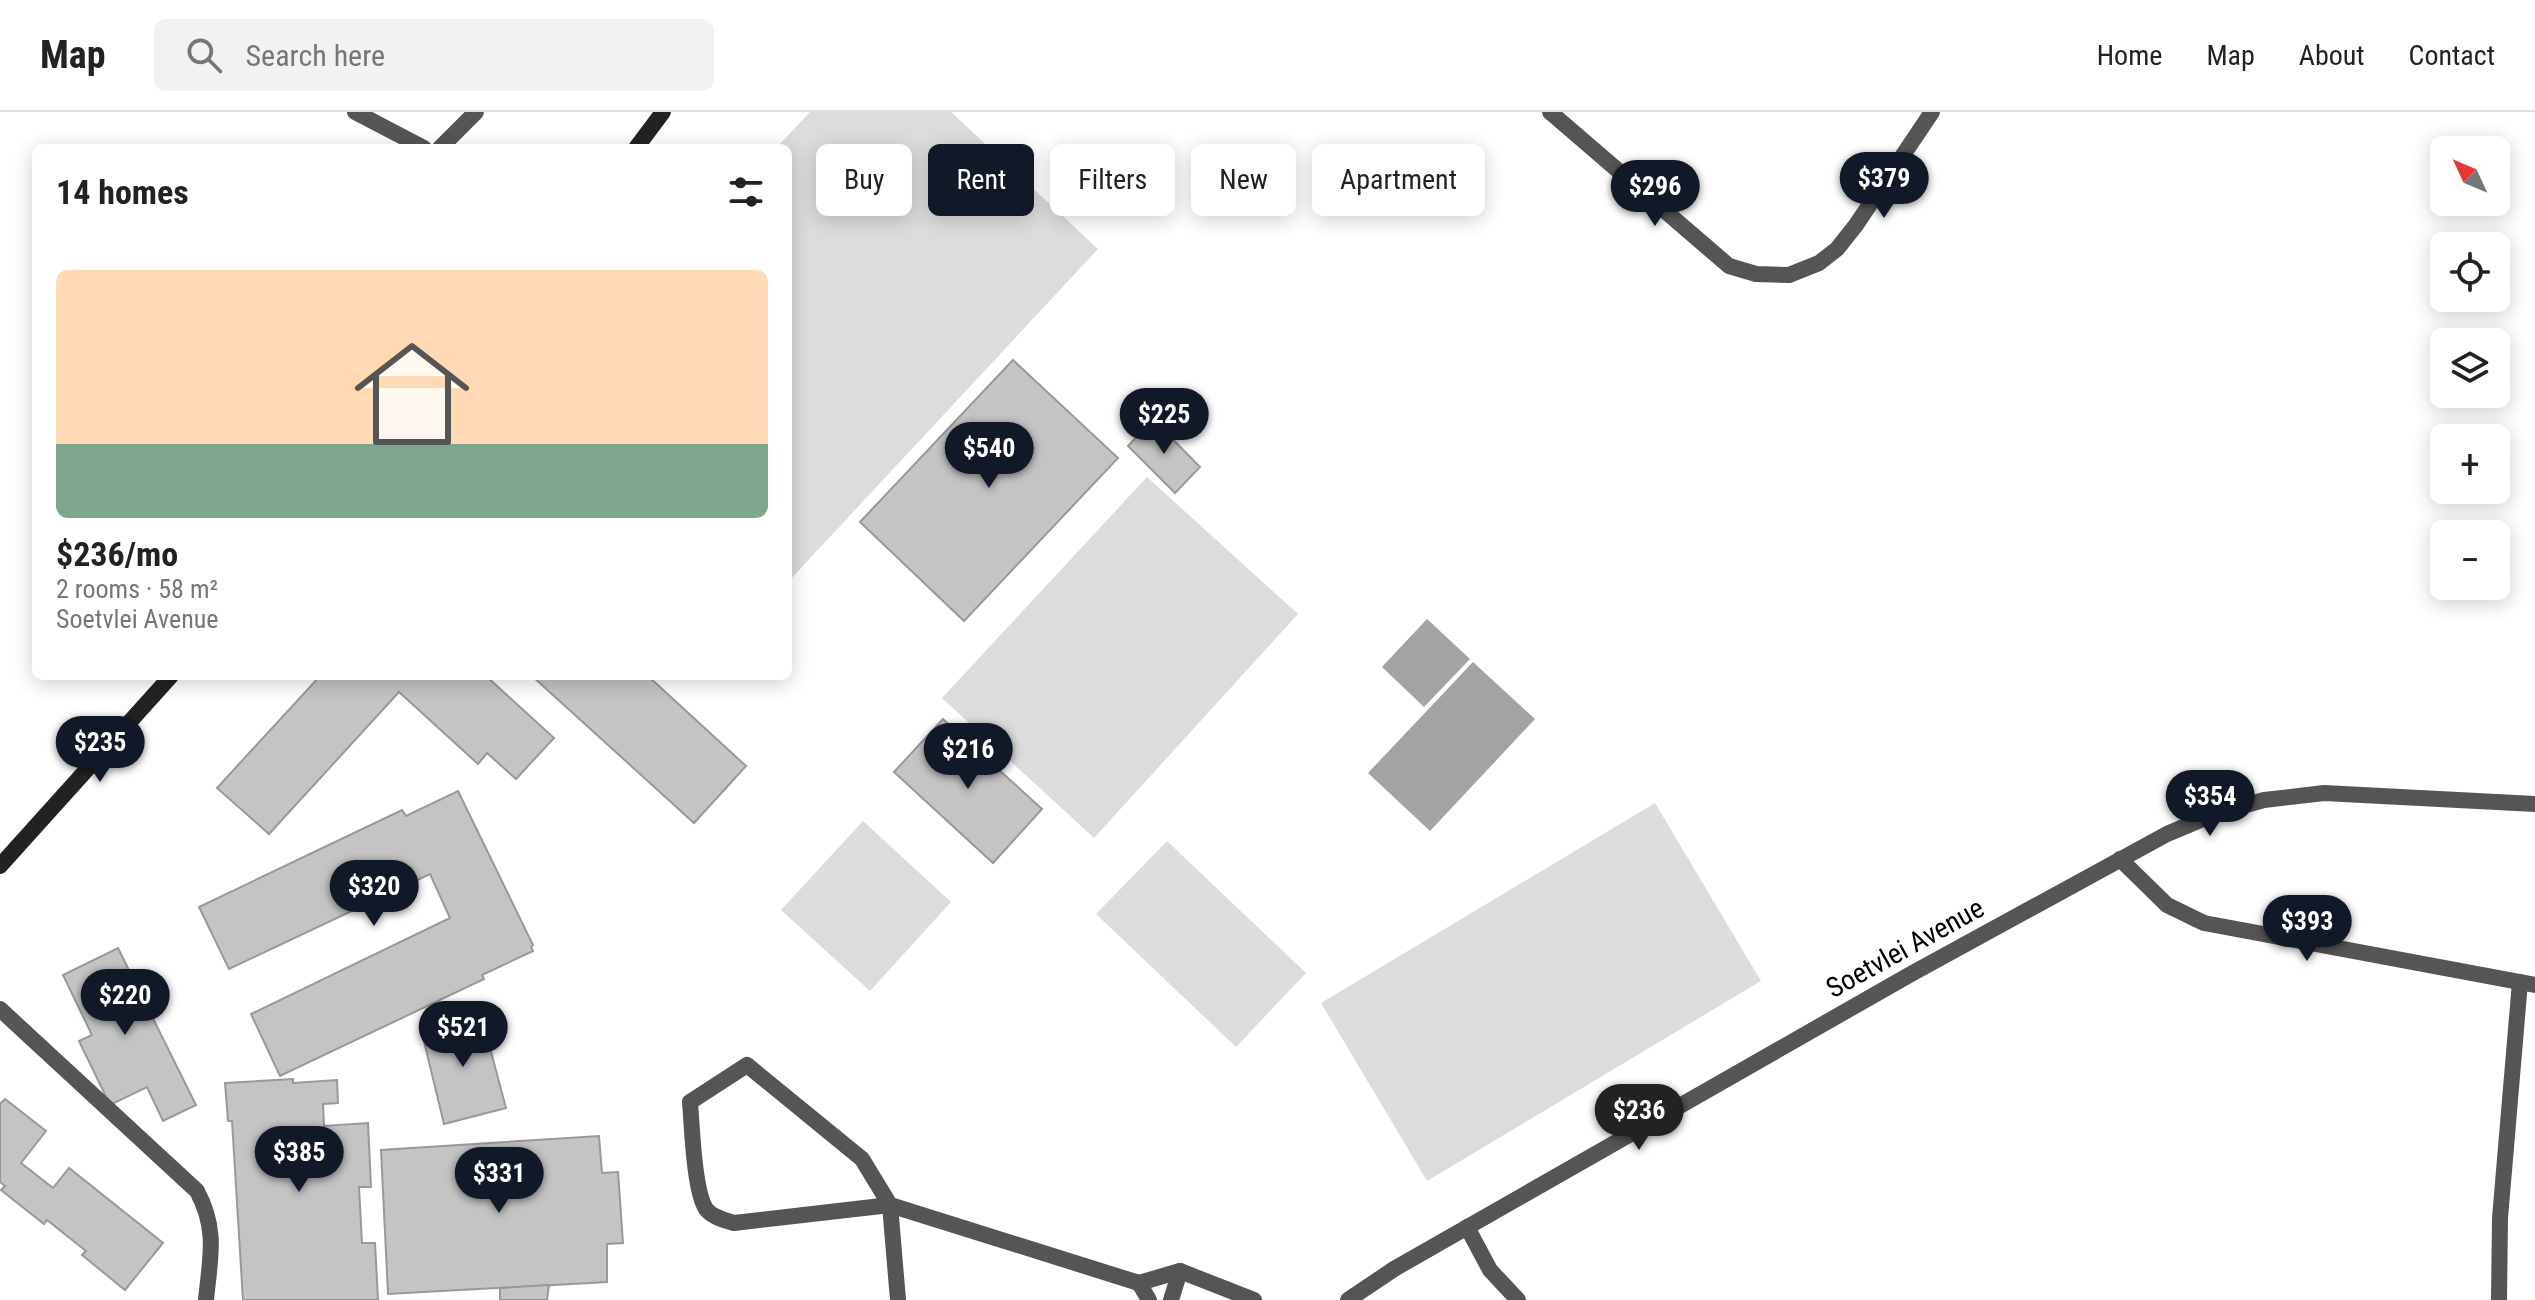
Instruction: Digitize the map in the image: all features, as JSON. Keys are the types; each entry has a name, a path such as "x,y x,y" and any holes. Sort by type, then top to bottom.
{"street":[{"path":"355,112 416,144"},
{"path":"444,144 476,112"},
{"path":"639,144 663,112"},
{"path":"1550,112 1729,266 1756,274 1789,275 1819,263 1837,249 1932,112"},
{"path":"0,866 167,680"},
{"name":"Soetvlei Avenue","path":"1348,1300 1394,1269 1911,974 2167,834 2217,813 2264,800 2324,793 2535,804"},
{"path":"2120,859 2167,905 2204,923 2527,984 2500,1218 2499,1300"},
{"path":"0,1009 197,1191 207,1209 212,1230 206,1300"},
{"path":"898,1300 890,1205 862,1159 747,1065 690,1102 699,1193 706,1209 734,1223 890,1205 1139,1283 1180,1271 1254,1300"},
{"path":"1467,1227 1490,1270 1518,1300"},
{"path":"1171,1300 1180,1271"},
{"path":"1139,1283 1149,1300"}],"shaded area":[{"path":"810,112 951,112 985,144 928,144 928,216 1034,216 1034,189 1050,204 1050,216 1063,216 1098,249 792,578 792,144 780,144"},
{"path":"1147,477 1298,614 1094,838 942,698"},
{"path":"1427,619 1470,659 1424,707 1382,667"},
{"path":"1473,662 1535,719 1430,831 1368,773"},
{"path":"1655,803 1761,981 1427,1181 1321,1003"},
{"path":"863,821 951,902 870,991 781,910"},
{"path":"1167,841 1306,973 1236,1047 1096,914"}],"building":[{"path":"1013,360 1118,458 964,621 860,522"},
{"path":"1153,419 1200,467 1175,493 1128,446"},
{"path":"316,680 490,680 554,738 516,779 487,753 478,764 399,692 269,834 217,788"},
{"path":"536,680 652,680 746,766 694,823"},
{"path":"943,719 1042,809 993,863 894,772"},
{"path":"458,791 533,945 533,951 482,975 484,979 280,1076 251,1014 450,918 430,874 229,969 199,907 402,810 406,816"},
{"path":"118,948 196,1105 163,1121 147,1087 110,1105 79,1041 92,1035 63,975"},
{"path":"481,1014 506,1108 444,1124 421,1029"},
{"path":"293,1079 293,1083 337,1080 338,1103 323,1104 324,1126 368,1123 371,1187 359,1187 362,1243 375,1243 378,1300 243,1300 232,1121 228,1121 225,1083"},
{"path":"5,1099 46,1131 21,1163 53,1188 69,1168 163,1243 125,1290 82,1255 86,1251 47,1220 44,1224 1,1190 5,1186 0,1182 0,1104"},
{"path":"599,1136 602,1173 618,1172 623,1243 607,1244 607,1282 388,1294 381,1150"},
{"path":"549,1285 547,1300 500,1300 500,1288"}]}
